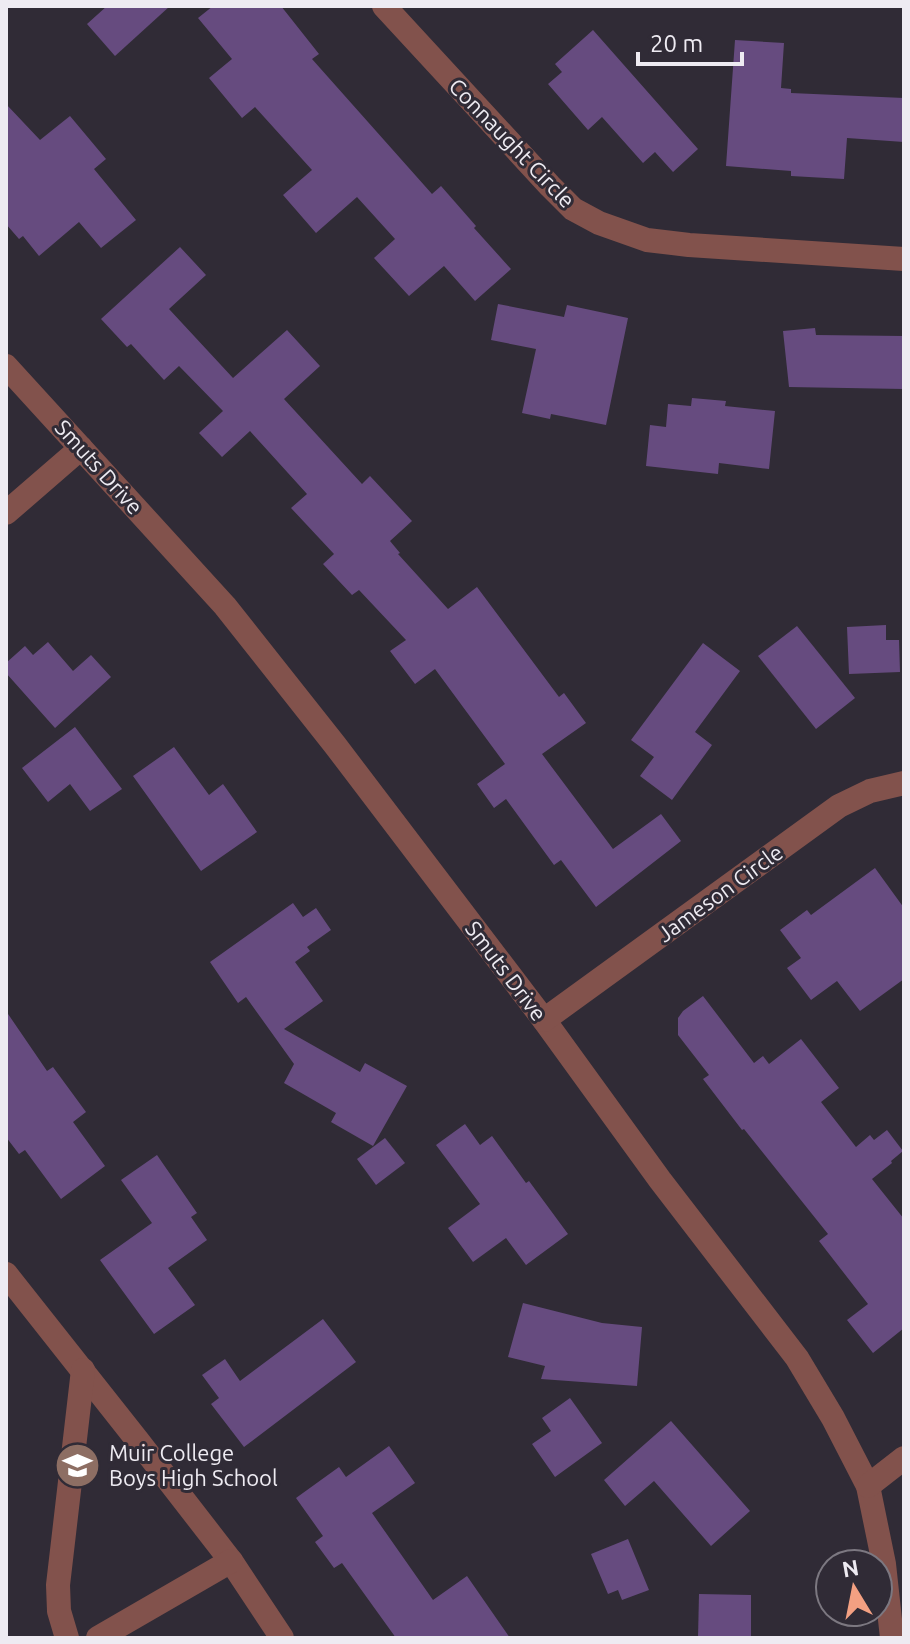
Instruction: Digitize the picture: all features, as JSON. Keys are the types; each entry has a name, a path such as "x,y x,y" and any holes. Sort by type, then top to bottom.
{"street":[{"name":"Connaught Circle","path":"384,6 550,186 573,209 599,223 647,240 675,244 904,259"},
{"name":"Smuts Drive","path":"6,366 225,606 335,745 797,1358 868,1486 884,1564 892,1638"},
{"path":"6,513 81,448"},
{"name":"Jameson Circle","path":"544,1020 839,806 870,791 904,783"},
{"path":"6,1274 231,1561 282,1638"},
{"path":"67,1638 59,1611 58,1585 83,1370"},
{"path":"868,1486 904,1458"},
{"path":"98,1638 231,1561"}],"building":[{"path":"107,6 170,6 115,56 87,24"},
{"path":"213,6 281,6 319,54 312,59 432,194 441,186 511,269 475,301 444,266 409,296 374,258 395,239 357,197 316,233 283,195 312,170 255,107 242,118 209,78 232,59 198,18"},
{"path":"593,30 698,149 673,172 655,152 643,163 602,117 588,130 548,84 562,72 555,64"},
{"path":"735,40 784,43 781,88 791,89 791,93 904,98 904,142 847,138 844,179 791,176 791,171 726,166"},
{"path":"6,104 40,140 70,116 106,159 94,169 136,220 101,248 79,222 39,256 23,236 19,239 6,224"},
{"path":"180,247 206,275 169,309 233,378 287,330 320,366 284,399 362,484 370,476 412,521 390,541 398,554 448,609 477,587 559,697 564,693 586,723 542,754 613,849 661,814 681,841 596,907 561,860 554,865 506,799 494,808 477,784 505,764 435,669 415,684 390,651 406,640 359,590 352,595 323,564 334,554 291,508 307,494 250,431 222,457 199,433 223,411 179,366 164,380 131,344 127,347 101,319"},
{"path":"498,304 564,317 567,305 628,318 606,425 551,414 550,419 522,413 536,349 491,340"},
{"path":"815,328 816,335 904,336 904,389 789,387 783,331"},
{"path":"692,398 726,401 725,406 775,411 769,469 719,463 718,474 646,466 650,425 666,427 668,404 691,406"},
{"path":"886,625 886,640 899,640 900,672 849,674 847,627"},
{"path":"797,626 855,698 816,729 758,656"},
{"path":"48,642 73,671 91,655 111,677 55,728 6,673 6,663 25,646 33,655"},
{"path":"703,643 740,671 695,732 712,745 672,800 640,776 654,757 631,740"},
{"path":"75,727 122,789 90,811 70,784 48,802 22,768"},
{"path":"174,747 209,795 223,784 257,832 201,871 133,776"},
{"path":"875,868 904,908 904,979 860,1011 837,981 811,1000 787,968 801,958 780,930 807,910 811,915"},
{"path":"293,903 303,917 316,908 331,930 307,947 310,951 295,962 323,1001 284,1029 360,1072 365,1063 407,1086 373,1146 331,1122 336,1113 284,1083 294,1064 246,997 238,1003 210,962"},
{"path":"703,996 754,1063 763,1056 769,1064 801,1039 839,1088 821,1102 856,1147 870,1135 874,1140 887,1130 903,1151 872,1179 904,1219 904,1328 873,1353 847,1320 868,1304 819,1241 828,1234 703,1079 709,1075 678,1035 678,1018"},
{"path":"6,1011 47,1071 53,1067 86,1112 73,1122 105,1166 61,1199 25,1150 19,1154 6,1137"},
{"path":"465,1124 480,1145 492,1136 568,1234 526,1265 506,1238 473,1262 448,1228 480,1204 436,1145"},
{"path":"385,1138 405,1163 376,1185 357,1159"},
{"path":"157,1155 197,1213 191,1217 207,1240 168,1268 195,1305 154,1334 100,1260 152,1223 121,1180"},
{"path":"523,1303 602,1323 642,1327 637,1386 541,1379 545,1366 508,1357"},
{"path":"323,1319 356,1362 244,1447 211,1404 219,1398 202,1375 225,1359 240,1381"},
{"path":"570,1398 602,1443 555,1477 532,1444 551,1431 542,1418"},
{"path":"671,1421 750,1511 711,1546 654,1481 625,1506 604,1480"},
{"path":"389,1446 415,1483 372,1513 433,1600 467,1576 510,1638 396,1638 342,1563 334,1568 315,1542 323,1536 296,1498 339,1467 346,1477"},
{"path":"628,1539 649,1590 622,1600 618,1590 608,1594 591,1554"},
{"path":"699,1594 751,1595 751,1638 698,1638"}],"place":[{"name":"Muir College Boys High School","path":"78,1466"}]}
